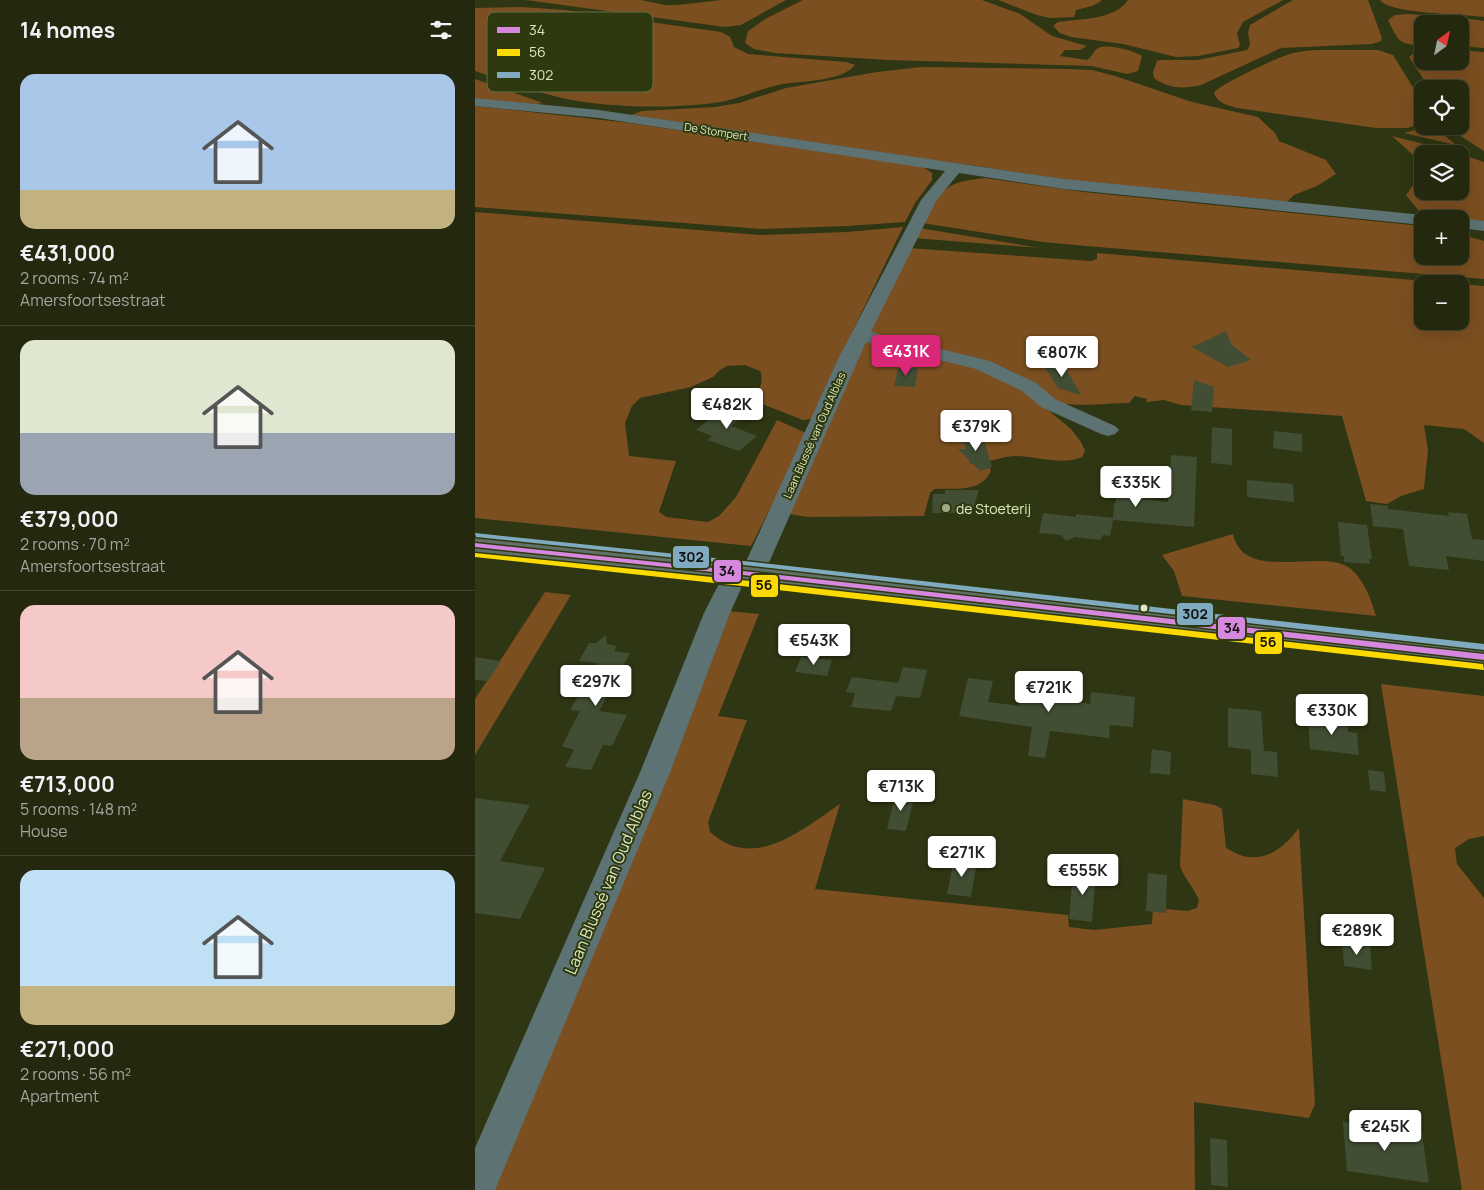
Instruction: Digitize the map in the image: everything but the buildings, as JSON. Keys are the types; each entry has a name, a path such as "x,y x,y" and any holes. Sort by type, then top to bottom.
{"main road":[{"path":"475,545 744,573 1484,657"}],"street":[{"name":"De Stompert","path":"475,102 599,114 1064,184 1414,219"},
{"name":"Laan Blussé van Oud Alblas","path":"476,1190 656,770 717,613 744,573 929,200 955,168"},
{"path":"1469,224 1484,226"},
{"path":"861,335 983,365 1029,387 1048,402 1108,430"}],"shaded area":[{"path":"526,0 641,0 665,5 677,5 722,0 786,0 741,25 725,27 653,17 653,12 614,12"},
{"path":"803,0 982,0 1020,14 1052,36 1087,46 1080,50 1065,50 1060,56 1087,60 1095,50 1107,46 1128,50 1142,56 1138,71 1127,74 1091,66 888,60 775,53 754,49 745,43 748,31 767,18"},
{"path":"998,0 1101,1 1092,6 1076,10 1074,17 1050,18"},
{"path":"1128,0 1283,0 1243,22 1237,33 1240,45 1238,48 1198,56 1176,57 1123,44 1071,37 1060,33 1053,26 1058,22 1106,15 1122,7"},
{"path":"1293,0 1368,0 1382,38 1381,41 1372,44 1281,48 1201,85 1195,86 1171,86 1154,78 1153,72 1157,61 1198,60 1247,50 1250,45 1248,33 1250,25"},
{"path":"1380,0 1484,0 1484,17 1428,13 1386,5"},
{"path":"521,7 579,12 487,12 487,75 475,71 475,8"},
{"path":"1408,14 1424,15 1414,15 1414,44 1404,43 1394,33 1388,20 1395,15"},
{"path":"1469,19 1484,21 1484,48 1469,47"},
{"path":"653,22 721,32 730,37 734,47 748,54 846,62 855,65 849,70 832,77 783,84 721,102 683,106 620,106 562,98 540,92 653,92"},
{"path":"1315,50 1378,50 1393,55 1414,89 1414,125 1408,128 1376,128 1237,108 1223,103 1215,96 1214,93 1218,89 1235,79 1258,67 1299,52"},
{"path":"1469,51 1484,52 1484,151 1459,135 1469,135 1469,80 1424,80 1418,70 1469,70"},
{"path":"1414,53 1414,65 1409,57"},
{"path":"921,67 1092,70 1192,102 1258,117 1275,133 1279,141 1326,160 1336,174 1317,186 1294,195 1286,203 1091,183 631,115 642,111 715,107 739,103 786,88 877,72"},
{"path":"475,79 487,83 487,92 512,92 543,103 536,104 475,99"},
{"path":"475,106 630,123 923,167 932,173 932,180 915,203 905,222 847,226 762,229 475,207"},
{"path":"1414,130 1414,135 1444,135 1456,145 1404,133"},
{"path":"1392,136 1427,145 1414,145 1414,156"},
{"path":"1469,157 1484,162 1484,221 1469,220 1469,210 1418,210 1406,195 1414,184 1414,200 1469,200"},
{"path":"985,178 1084,192 1414,225 1414,265 1469,265 1469,237 1484,241 1484,279 1469,278 1469,275 1436,275 1043,242 922,223 934,202 946,189 952,185"},
{"path":"475,212 760,235 847,232 903,227 812,419 803,420 752,400 760,387 762,379 760,371 745,365 727,366 713,377 691,387 640,398 632,406 625,423 629,456 676,461 659,512 666,517 708,522 719,516 736,497 777,420 806,433 751,546 475,518"},
{"path":"919,228 1040,248 913,238"},
{"path":"908,248 1091,261 1097,259 1097,253 1414,280 1414,330 1469,330 1469,285 1484,286 1484,443 1464,429 1424,425 1428,450 1424,489 1401,496 1387,504 1366,501 1342,416 1181,405 1164,400 1146,402 1147,399 1135,396 1129,403 1080,405 1061,403 1048,397 1036,388 867,334"},
{"path":"864,340 957,360 1020,387 1071,429 1085,451 1082,457 1074,460 1058,461 1012,456 985,462 991,470 982,483 959,489 934,489 930,493 924,516 808,517 789,514"},
{"path":"1233,534 1240,549 1252,558 1286,562 1323,561 1339,563 1351,569 1364,585 1376,616 1182,596 1174,571 1162,555"},
{"path":"545,592 571,595 475,755 475,699"},
{"path":"728,611 759,614 718,716 747,720 708,822 710,832 727,843 743,848 760,848 777,843 793,835 840,804 815,889 1068,915 1069,927 1094,930 1152,924 1153,908 1187,911 1197,908 1199,900 1180,866 1183,799 1215,805 1222,809 1226,848 1243,856 1264,856 1277,850 1299,828 1315,1104 1309,1118 1194,1102 1195,1190 484,1190"},
{"path":"1381,684 1484,696 1484,836 1469,839 1455,848 1457,864 1484,898 1484,1190 1462,1190"}],"transit line":[{"name":"302","path":"476,535 753,564 1484,647"},
{"name":"34","path":"475,545 752,574 1484,657"},
{"name":"56","path":"475,555 751,584 1483,667"}],"place":[{"name":"de Stoeterij","path":"946,508"}]}
